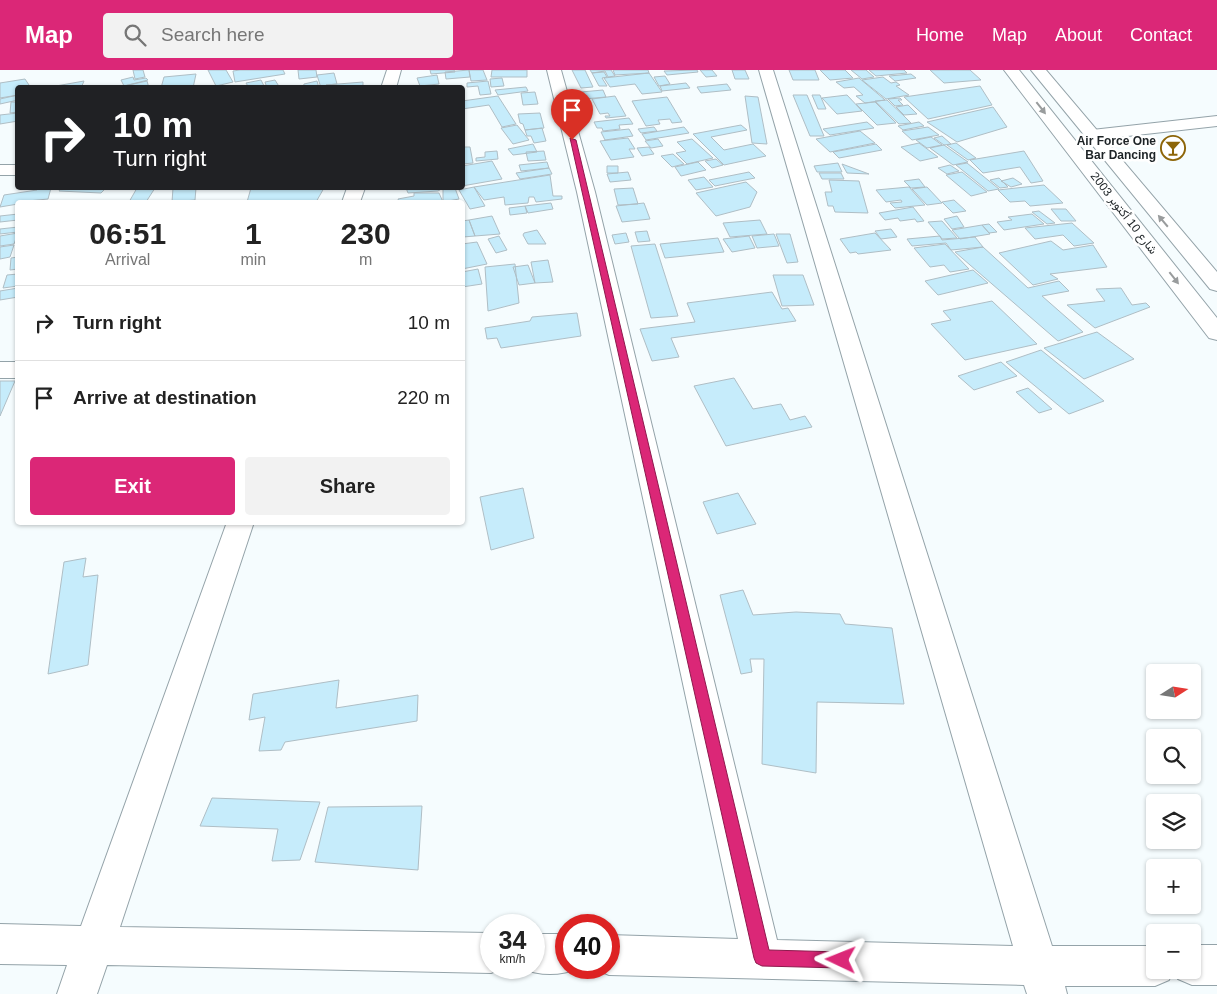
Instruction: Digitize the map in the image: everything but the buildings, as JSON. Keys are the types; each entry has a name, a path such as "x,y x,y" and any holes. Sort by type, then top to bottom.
{"main road":[{"path":"389,85 394,70"},
{"path":"554,70 586,192 762,958"},
{"path":"766,70 1043,980"},
{"name":"شارع 10 أكتوبر 2003","path":"1011,70 1217,333"},
{"name":"شارع 10 أكتوبر 2003","path":"1038,70 1217,285"},
{"path":"1092,135 1217,121"},
{"path":"0,170 15,170"},
{"path":"0,370 15,370"},
{"path":"77,994 240,525"},
{"path":"0,944 480,953"},
{"path":"620,955 762,958 1043,980 1146,967"},
{"path":"1201,965 1217,965"}],"place":[{"name":"Air Force One Bar Dancing","path":"1173,148"}],"route":[{"path":"572,140 586,192 762,958 841,960"}]}
